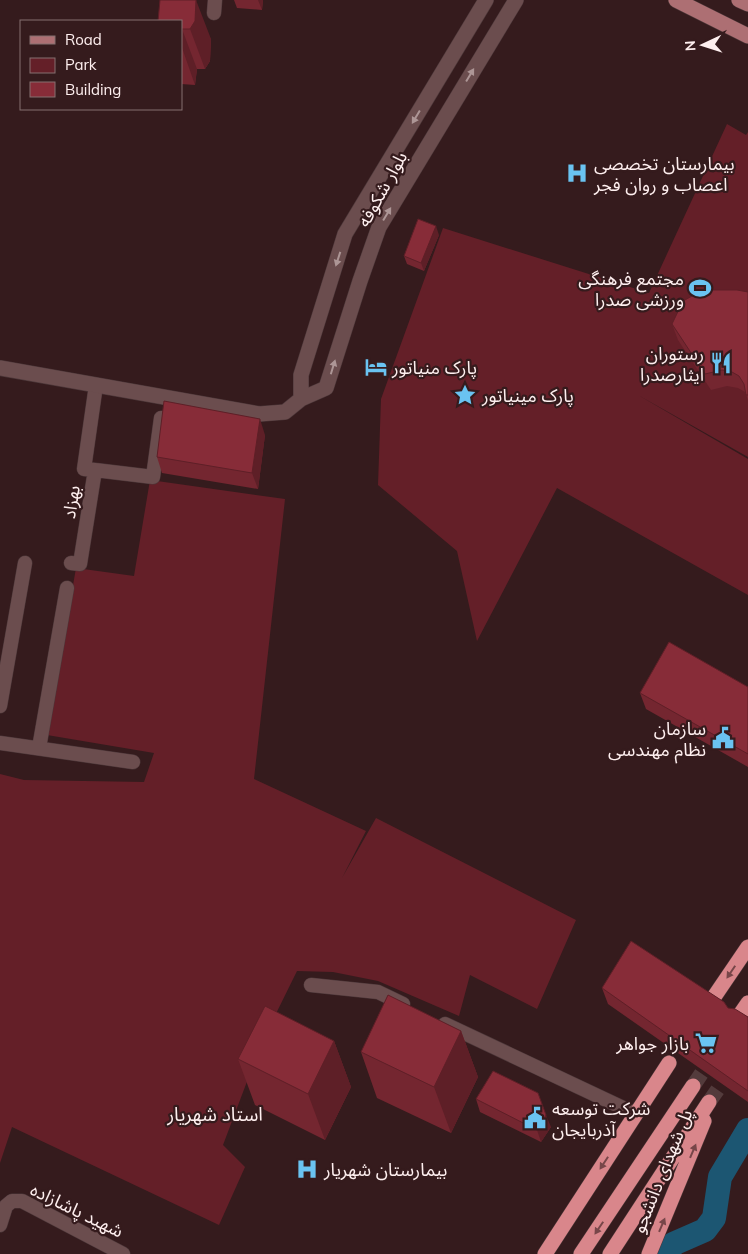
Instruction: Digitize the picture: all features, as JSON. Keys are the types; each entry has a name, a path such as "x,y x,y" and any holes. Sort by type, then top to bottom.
{"highway":[{"path":"714,997 748,947"},
{"path":"545,1254 669,1064"},
{"path":"582,1254 694,1086"},
{"name":"پل شهدای دانشجو","path":"610,1254 709,1102 702,1128 649,1254"}],"main road":[{"name":"بلوار شکوفه","path":"301,399 301,375 345,234 486,0"},
{"name":"بلوار شکوفه","path":"0,368 259,414 285,412 301,399 326,388 379,227 516,0"},
{"path":"676,0 748,36"},
{"path":"739,0 748,4"}],"street":[{"name":"بهزاد","path":"71,563 80,564 95,470 84,469 96,385"},
{"path":"95,470 153,477 161,418"},
{"path":"0,706 6,632 25,563"},
{"path":"39,748 66,588"},
{"path":"0,743 132,762"},
{"path":"311,985 378,992 414,1009"},
{"path":"432,1017 636,1114"},
{"name":"شهید پاشازاده","path":"0,1225 6,1206 12,1201 22,1200 124,1254"}],"green space":[{"path":"727,124 746,135 748,132 748,457 638,395 748,459 748,595 557,488 477,641 457,551 378,485 381,399 443,228 649,293"},
{"path":"150,480 285,499 254,779 366,831 342,878 376,818 576,920 537,1009 470,975 459,1016 378,981 333,972 297,971 262,1042 223,1145 245,1167 219,1225 12,1127 0,1163 0,774 24,780 144,782 154,753 47,735 76,568 134,576"}],"building":[{"path":"160,0 196,0 195,21 190,29 182,29 182,20 158,20"},
{"path":"418,219 436,226 421,263 404,256"},
{"name":"رستوران ایثارصدرا","path":"703,290 737,290 748,292 748,395 746,395 744,384 739,376 732,372 722,370 705,374 672,324 683,301"},
{"path":"164,401 260,419 252,473 157,457"},
{"name":"سازمان نظام مهندسی","path":"669,642 748,687 748,754 640,693"},
{"name":"بازار جواهر","path":"631,941 724,1002 728,1008 735,1009 748,1017 748,1091 602,988"},
{"path":"388,995 461,1031 434,1087 361,1052"},
{"path":"265,1006 334,1041 308,1094 238,1059"},
{"path":"493,1071 538,1093 546,1115 537,1130 476,1099"}],"waterway":[{"path":"668,1254 673,1244 705,1230 714,1218 720,1177 748,1130"}],"tunnel":[{"path":"709,1102 748,1046"},
{"path":"693,1086 714,1055"}],"place":[{"name":"بیمارستان تخصصی اعصاب و روان فجر","path":"577,173"},
{"name":"مجتمع فرهنگی ورزشی صدرا","path":"700,288"},
{"name":"رستوران ایثارصدرا","path":"721,363"},
{"name":"پارک منیاتور","path":"376,367"},
{"name":"پارک مینیاتور","path":"465,395"},
{"name":"سازمان نظام مهندسی","path":"723,738"},
{"name":"بازار جواهر","path":"706,1043"},
{"name":"شرکت توسعه آذربایجان","path":"535,1118"},
{"name":"بیمارستان شهریار","path":"307,1169"}],"district":[{"name":"استاد شهریار","path":"215,1114"}]}
